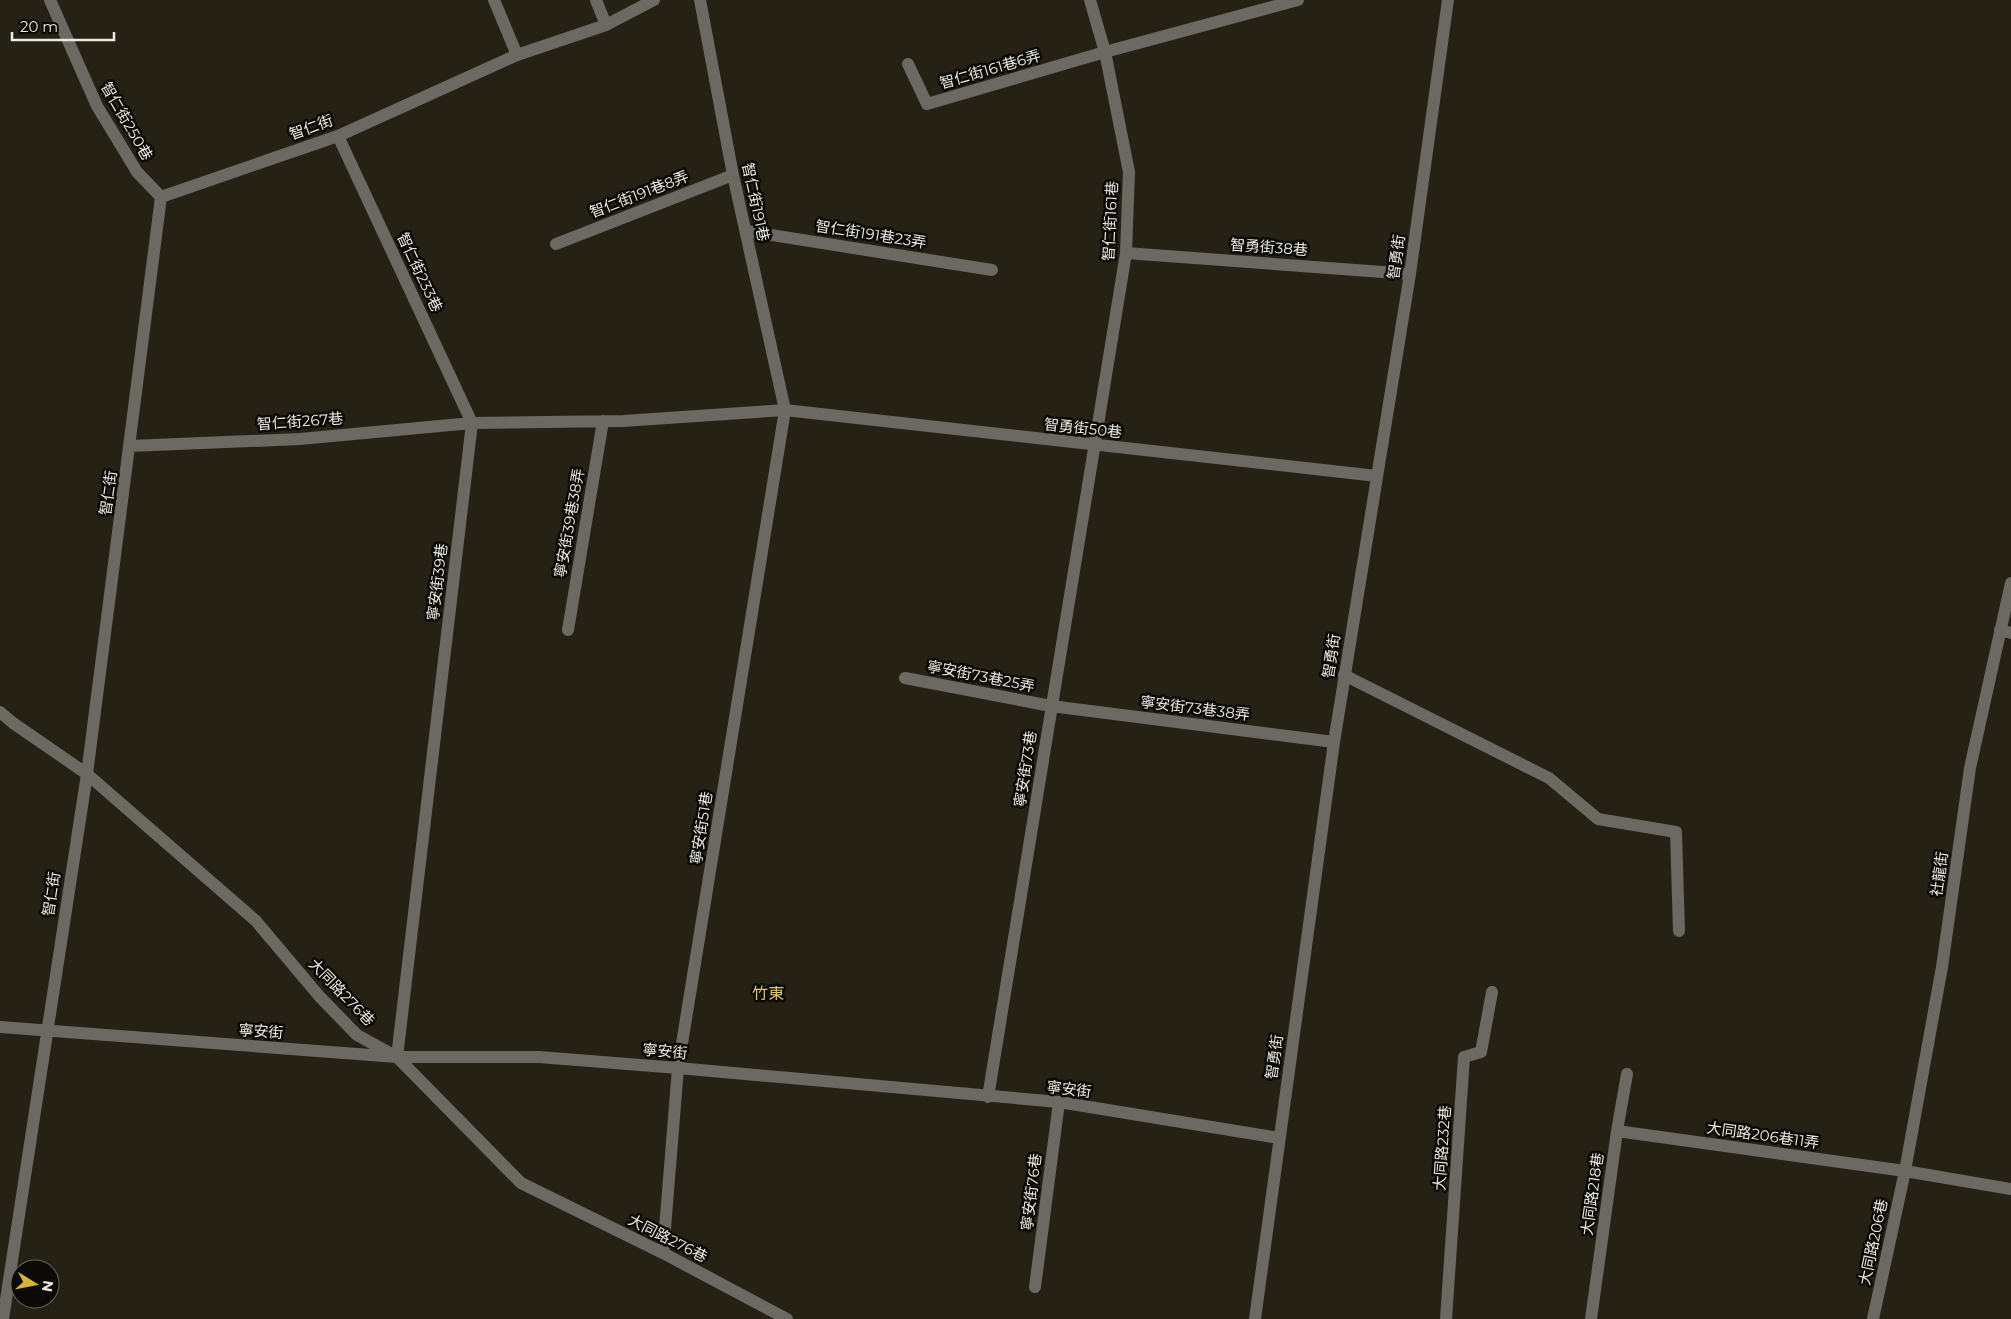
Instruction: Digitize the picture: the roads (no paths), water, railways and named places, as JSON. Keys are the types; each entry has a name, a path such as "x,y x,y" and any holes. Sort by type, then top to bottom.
{"street":[{"name":"智仁街250巷","path":"50,0 97,106 137,172 161,196"},
{"path":"494,0 517,55"},
{"path":"596,0 606,25"},
{"name":"智仁街","path":"3,1319 87,774 161,196 338,136 517,55 606,25 654,0"},
{"name":"智仁街191巷","path":"700,0 733,175 785,410"},
{"name":"智仁街161巷","path":"1090,0 1104,52 1129,172 1126,253 1094,446"},
{"path":"1104,52 1298,0"},
{"name":"智勇街","path":"1255,1319 1334,742 1410,274 1448,0"},
{"name":"智仁街161巷6弄","path":"908,64 927,104 1104,52"},
{"name":"智仁街233巷","path":"338,136 472,423"},
{"name":"智仁街191巷8弄","path":"556,244 733,175"},
{"name":"智仁街191巷23弄","path":"746,231 992,270"},
{"name":"智勇街38巷","path":"1126,253 1410,274"},
{"path":"472,423 603,421 785,410"},
{"name":"智勇街50巷","path":"785,410 1094,446 1377,476"},
{"name":"寧安街51巷","path":"663,1253 678,1068 785,410"},
{"name":"寧安街39巷38弄","path":"568,630 603,421"},
{"name":"智仁街267巷","path":"130,446 300,439 472,423"},
{"name":"寧安街39巷","path":"398,1057 472,423"},
{"name":"寧安街73巷","path":"988,1097 1094,446"},
{"name":"社龍街","path":"1905,1171 1942,967 1970,768 2006,632 2011,583"},
{"path":"1344,676 1549,778 1598,819 1676,832 1679,931"},
{"name":"寧安街73巷25弄","path":"905,678 1051,706"},
{"name":"寧安街73巷38弄","path":"1051,706 1334,742"},
{"name":"大同路276巷","path":"0,712 87,774 256,921 320,997 357,1035 398,1057 521,1183 663,1253 787,1319"},
{"name":"大同路232巷","path":"1446,1319 1464,1057 1481,1052 1492,992"},
{"name":"寧安街","path":"0,1027 46,1032 398,1057 539,1057 678,1068 1059,1102 1279,1138"},
{"name":"大同路218巷","path":"1591,1319 1626,1074"},
{"name":"寧安街76巷","path":"1035,1286 1059,1102"},
{"name":"大同路206巷11弄","path":"1617,1130 2011,1188"},
{"name":"大同路206巷","path":"1873,1319 1905,1171"}],"district":[{"name":"竹東","path":"768,993"}]}
